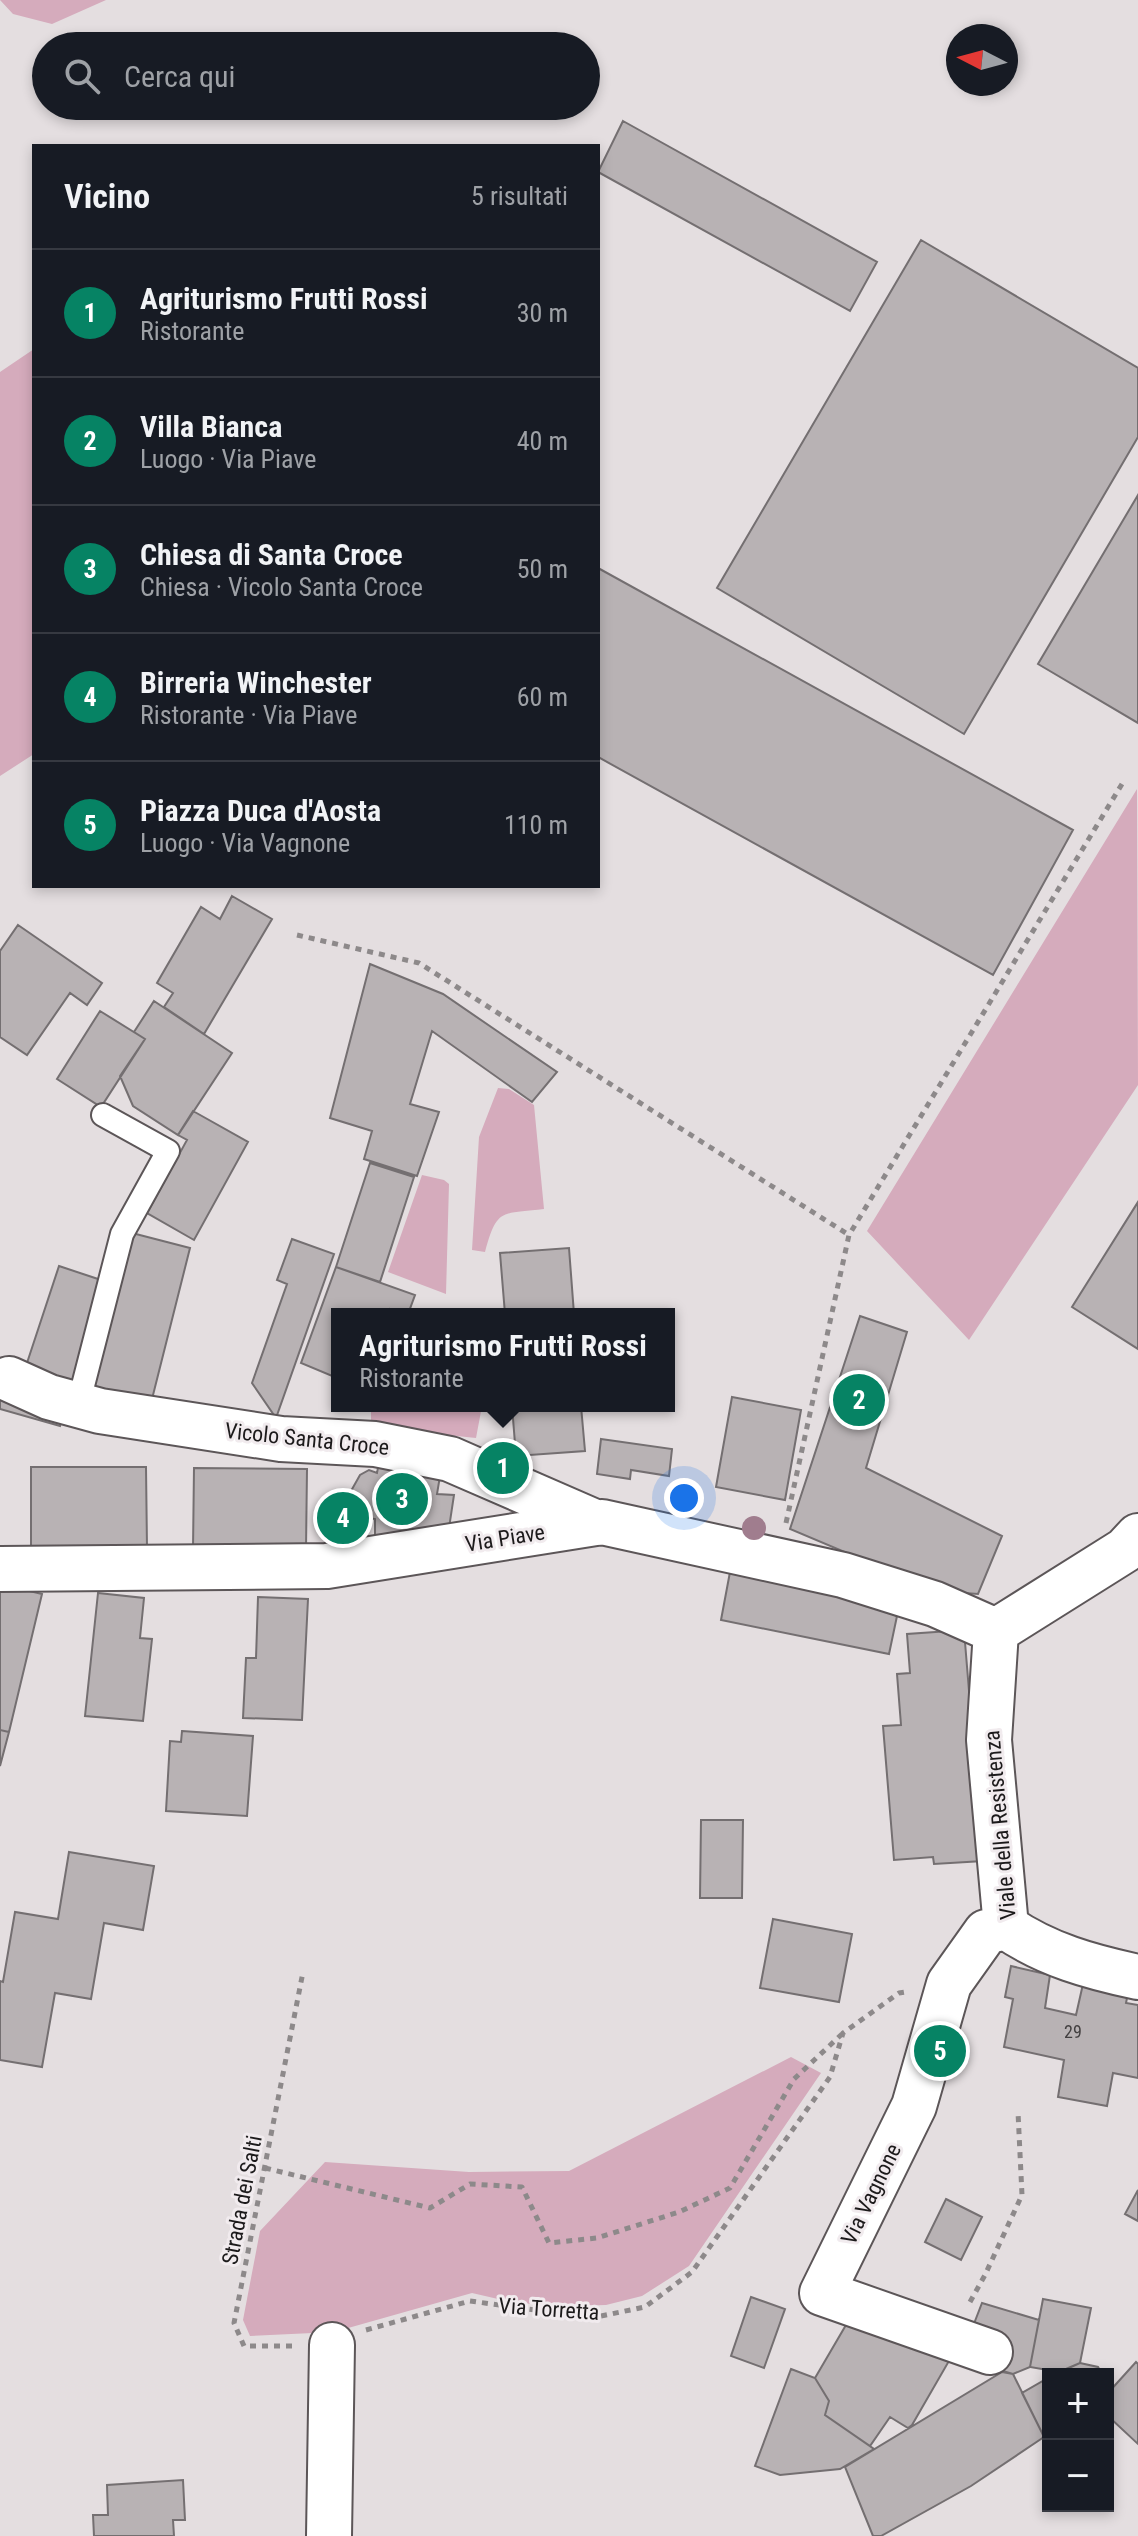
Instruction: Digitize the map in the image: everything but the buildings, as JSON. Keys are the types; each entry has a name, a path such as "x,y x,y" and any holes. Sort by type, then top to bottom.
{"street":[{"name":"Vicolo Santa Croce","path":"9,1379 49,1397 78,1405 188,1426 281,1439 375,1444 450,1459 597,1523"},
{"name":"Via Piave","path":"0,1569 327,1566 597,1523 843,1575 935,1604 996,1631"},
{"path":"996,1631 1125,1550 1138,1536"},
{"name":"Viale della Resistenza","path":"996,1631 989,1740 996,1930 1084,1965 1138,1977"},
{"name":"Via Vagnone","path":"990,2352 822,2293 914,2106 949,1984 996,1930"},
{"path":"329,2536 332,2345"}],"lane":[{"path":"78,1405 122,1234 168,1151 103,1115"}],"path":[{"path":"778,1559 849,1235 1125,779"},
{"path":"297,935 419,963 849,1235"},
{"name":"Strada dei Salti","path":"303,1972 234,2323 244,2346 332,2345"},
{"path":"265,2168 430,2208 470,2184 522,2187 549,2243 597,2238 679,2212 730,2188 794,2079 843,2033 899,1993 949,1984"},
{"name":"Via Torretta","path":"332,2345 369,2329 470,2301 601,2316 645,2307 692,2272 830,2077 843,2033"},
{"path":"985,2275 1022,2195 1018,2112"}],"shaded area":[{"path":"0,0 106,0 52,24 13,14"},
{"path":"32,350 32,755 0,776 0,372"},
{"path":"1137,789 1138,1085 969,1340 867,1231"},
{"path":"498,1088 509,1089 534,1105 544,1209 503,1216 493,1227 485,1252 472,1250 479,1137"},
{"path":"422,1175 449,1184 446,1294 388,1272"},
{"path":"371,1412 481,1412 476,1438 371,1427"},
{"path":"791,2057 821,2073 689,2266 642,2296 606,2305 569,2306 516,2303 472,2293 334,2332 250,2336 243,2320 260,2231 325,2162 469,2172 569,2171"}],"place":[{"name":"Villa Bianca","path":"859,1400"},
{"name":"Agriturismo Frutti Rossi","path":"503,1468"},
{"name":"Chiesa di Santa Croce","path":"402,1499"},
{"name":"Birreria Winchester","path":"343,1518"},
{"name":"Piazza Duca d'Aosta","path":"940,2051"}]}
